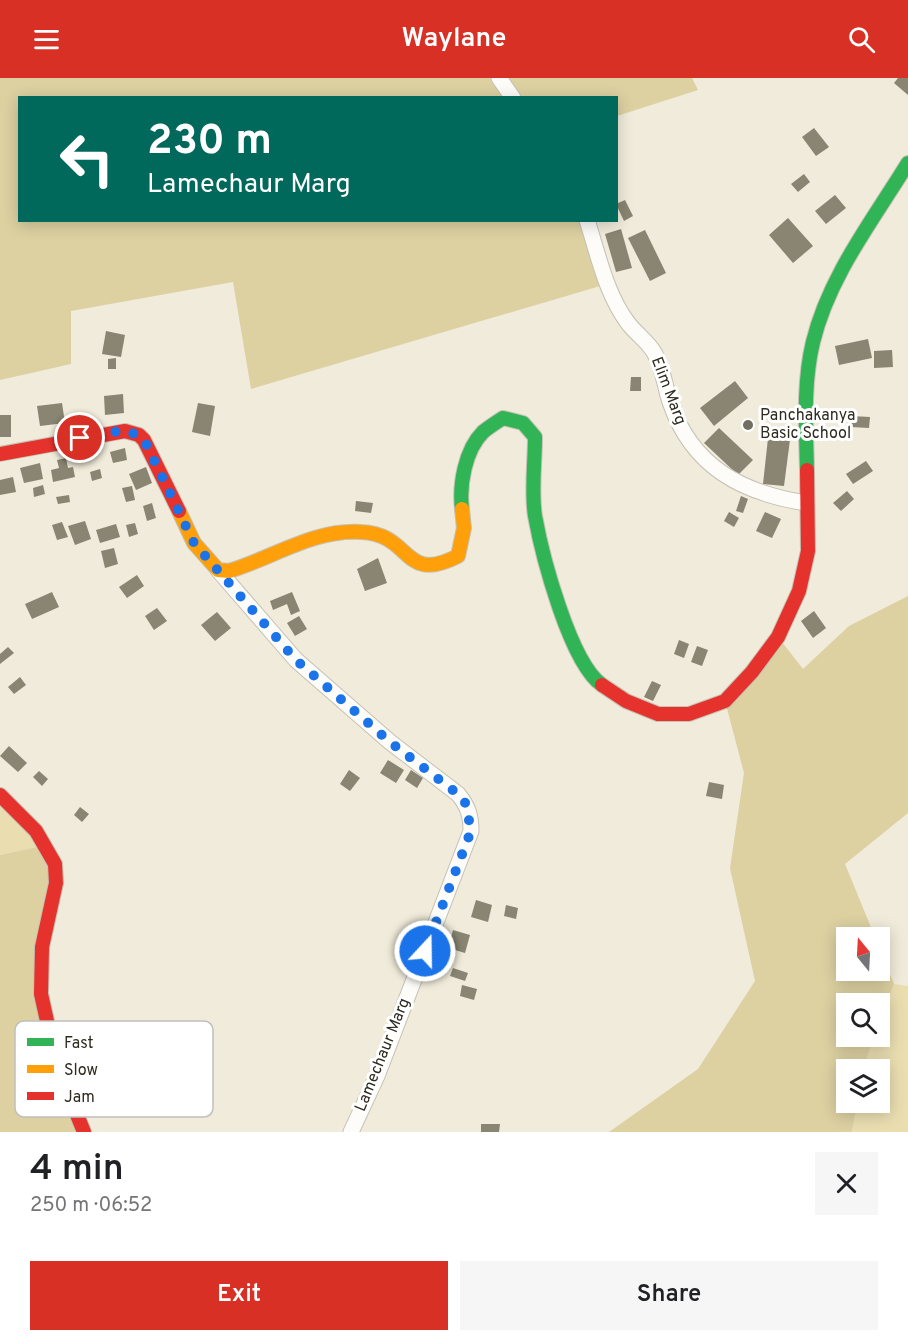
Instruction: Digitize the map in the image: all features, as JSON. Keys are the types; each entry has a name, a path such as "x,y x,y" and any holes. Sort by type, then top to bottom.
{"street":[{"path":"499,78 512,96"},
{"path":"218,570 229,571 239,568 307,540 350,533 378,533 398,546 418,565 441,567 458,556 464,528 460,492 467,462 482,433 503,418 523,423 535,437 535,514 552,581 571,640 598,682 626,701 658,714 689,714 725,701 752,672 778,637 799,591 808,551 806,397 813,342 832,286 855,244 908,163"},
{"name":"Elim Marg","path":"588,222 607,284 627,322 656,354 670,404 685,434 701,456 723,476 747,489 779,499 806,503"},
{"name":"Lamechaur Marg","path":"0,454 124,431 139,435 144,440 194,543 296,660 390,742 458,794 466,804 471,817 471,831 377,1076 351,1132"},
{"path":"0,795 46,845 57,874 42,950 43,1005 47,1021"},
{"path":"76,1117 84,1132"}],"shaded area":[{"path":"0,78 692,78 698,90 618,116 618,96 18,96 18,222 587,222 607,284 251,389 233,282 71,311 71,364 0,380"},
{"path":"908,596 908,813 845,864 871,927 836,927 836,981 890,981 890,974 894,984 890,995 890,993 836,993 836,1047 871,1047 866,1059 836,1059 836,1113 855,1113 852,1132 609,1132 698,1069 755,981 730,868 744,773 725,701 778,637 803,669 849,626"},
{"path":"0,795 46,845 0,855"},
{"path":"46,845 57,875 43,1005 48,1021 15,1021 15,1117 79,1117 84,1132 0,1132 0,855"},
{"path":"894,984 908,986 908,1132 852,1132 855,1113 890,1113 890,1059 866,1059 871,1047 890,1047 890,995"}],"building":[{"path":"898,78 908,78 908,95 894,83"},
{"path":"814,128 829,147 816,156 802,137"},
{"path":"804,174 810,182 798,192 791,184"},
{"path":"835,195 846,208 826,224 815,211"},
{"path":"625,200 633,216 624,221 618,203"},
{"path":"788,218 813,246 793,263 769,235"},
{"path":"621,229 632,268 616,272 605,234"},
{"path":"645,230 666,273 650,281 628,238"},
{"path":"106,331 125,335 121,357 102,354"},
{"path":"868,339 872,358 839,365 835,346"},
{"path":"892,350 893,367 874,368 874,351"},
{"path":"116,358 116,369 108,369 108,359"},
{"path":"631,377 641,377 641,391 630,391"},
{"path":"735,381 748,398 714,426 700,408"},
{"path":"123,394 124,413 105,415 104,396"},
{"path":"62,403 65,423 40,426 37,406"},
{"path":"198,403 215,406 210,436 192,432"},
{"path":"0,415 11,415 11,437 0,437"},
{"path":"851,416 870,417 869,428 851,427"},
{"path":"719,428 753,460 738,475 704,443"},
{"path":"769,429 791,432 784,486 763,484"},
{"path":"125,448 127,460 113,463 110,452"},
{"path":"66,458 68,468 73,467 75,477 53,482 51,470 59,468 57,460"},
{"path":"866,461 873,471 853,484 846,474"},
{"path":"40,463 43,479 24,483 20,468"},
{"path":"146,467 152,483 136,490 129,474"},
{"path":"100,469 102,478 92,481 90,472"},
{"path":"13,477 16,492 0,495 0,480"},
{"path":"43,485 45,494 34,497 33,488"},
{"path":"132,486 135,500 126,502 122,488"},
{"path":"847,491 854,499 841,511 833,503"},
{"path":"69,495 70,502 58,504 56,497"},
{"path":"741,496 748,499 743,513 736,511"},
{"path":"356,501 373,503 371,513 355,511"},
{"path":"152,503 156,518 147,521 143,506"},
{"path":"729,512 739,518 734,527 724,521"},
{"path":"765,512 781,519 772,538 756,531"},
{"path":"85,521 91,539 75,545 68,526"},
{"path":"62,522 68,537 57,540 52,525"},
{"path":"135,523 138,534 129,537 126,525"},
{"path":"116,524 120,537 100,543 96,530"},
{"path":"114,548 118,564 105,568 101,551"},
{"path":"378,558 387,583 365,591 357,569"},
{"path":"137,575 144,586 127,598 119,587"},
{"path":"52,592 59,607 32,619 25,604"},
{"path":"292,592 300,611 291,615 287,604 273,610 270,601"},
{"path":"157,608 167,621 154,630 145,616"},
{"path":"814,611 826,628 813,638 801,621"},
{"path":"217,612 231,628 215,641 201,625"},
{"path":"299,616 307,629 295,636 287,623"},
{"path":"679,640 689,644 684,658 674,654"},
{"path":"697,646 708,650 702,666 691,662"},
{"path":"8,647 14,653 0,664 0,654"},
{"path":"20,677 26,685 14,694 8,687"},
{"path":"652,681 661,685 653,701 644,697"},
{"path":"9,746 27,763 18,772 0,756"},
{"path":"388,760 404,770 396,783 380,773"},
{"path":"349,770 360,778 350,791 340,784"},
{"path":"411,770 423,778 417,788 405,780"},
{"path":"39,771 48,779 42,786 33,777"},
{"path":"709,782 724,785 722,799 706,796"},
{"path":"80,807 89,814 82,822 74,815"},
{"path":"476,900 492,905 488,922 471,917"},
{"path":"506,905 518,908 516,919 504,916"},
{"path":"453,930 470,935 465,953 448,948"},
{"path":"453,968 468,973 465,981 450,976"},
{"path":"462,985 477,989 474,1000 460,996"},
{"path":"481,1124 500,1124 499,1132 481,1132"}],"traffic: fast":[{"path":"807,470 808,373 820,318 853,249 908,163"},
{"path":"462,509 461,489 465,468 477,439 503,418 523,423 535,437 533,487 535,516 551,581 579,655 590,673 602,685"}],"traffic: slow":[{"path":"179,511 194,543 218,570 229,571 310,540 343,532 378,535 400,548 416,562 427,565 440,563 458,556 464,528 462,509"}],"traffic: jam":[{"path":"0,454 125,431 139,435 144,440 179,511"},
{"path":"602,685 626,701 658,714 689,714 725,701 752,672 778,637 799,591 808,551 807,470"},
{"path":"0,795 36,831 55,864 56,883 42,947 41,994 47,1021"},
{"path":"78,1117 84,1132"}],"place":[{"name":"Panchakanya Basic School","path":"748,425"}],"route":[{"path":"80,438 124,431 139,435 144,440 194,543 296,660 390,742 458,794 466,804 471,817 471,831 425,951"}]}
